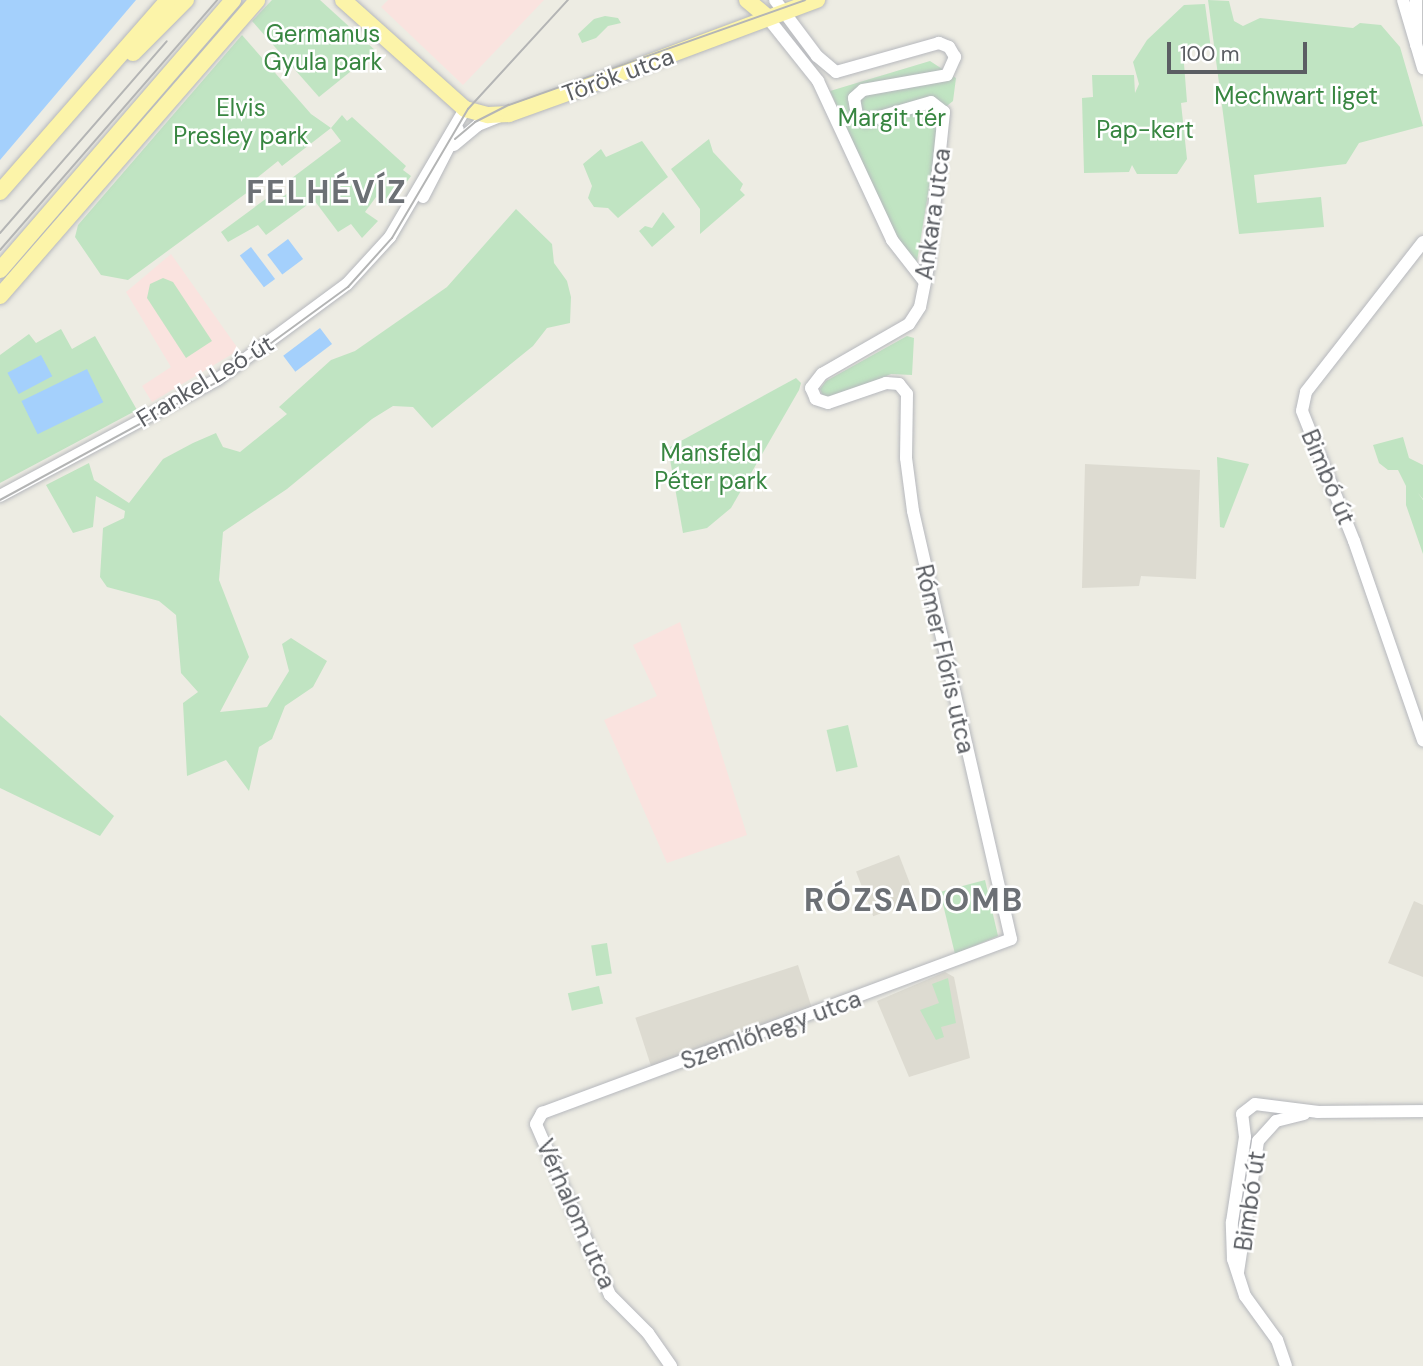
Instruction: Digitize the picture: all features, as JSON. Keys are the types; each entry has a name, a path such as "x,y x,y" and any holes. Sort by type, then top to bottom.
{"main road":[{"path":"0,270 233,0"},
{"path":"343,0 465,109"},
{"path":"367,0 367,24"},
{"path":"747,0 767,18"},
{"name":"Török utca","path":"465,109 488,115 509,114 767,18 779,5 817,0"},
{"path":"0,192 151,19 179,1"},
{"path":"89,91 171,20 179,1"},
{"path":"0,296 255,4"}],"street":[{"path":"1403,0 1423,68"},
{"path":"1416,0 1416,45"},
{"name":"Ankara utca","path":"779,5 826,67 847,72 939,43 952,50 954,65 943,76 860,91 853,101 857,115 866,121 931,102 944,111 920,307 909,324 822,374 811,388 816,399 828,403 893,382"},
{"path":"767,18 818,81 892,240 924,281"},
{"name":"Frankel Leó út","path":"390,237 405,226 453,145 465,109"},
{"name":"Frankel Leó út","path":"0,496 239,366 347,285 390,237 465,109"},
{"name":"Frankel Leó út","path":"453,145 478,125 509,114"},
{"name":"Bimbó út","path":"1423,242 1306,392 1302,411 1349,528 1423,740"},
{"name":"Rómer Flóris utca","path":"893,382 907,394 906,449 913,512 1011,939"},
{"name":"Szemlőhegy utca","path":"537,1125 542,1113 552,1108 1011,939"},
{"name":"Bimbó út","path":"1286,1366 1277,1340 1245,1296 1231,1241 1245,1129 1241,1119 1245,1109 1255,1104 1318,1112 1423,1111"},
{"name":"Bimbó út","path":"1238,1272 1246,1243 1254,1157 1272,1118 1265,1106"},
{"name":"Bimbó út","path":"1245,1129 1254,1134 1268,1130 1282,1119 1318,1112"},
{"name":"Vérhalom utca","path":"537,1125 610,1294 648,1334 671,1366"}],"shaded area":[{"path":"388,0 544,0 463,85 381,7"},
{"path":"171,254 239,350 152,402 142,386 171,367 126,292"},
{"path":"1085,464 1200,470 1196,579 1141,576 1139,586 1082,588"},
{"path":"680,622 747,835 667,863 604,720 657,696 633,645"},
{"path":"899,855 916,900 873,916 856,871"},
{"path":"1414,901 1423,905 1423,977 1388,963"},
{"path":"798,965 814,1014 651,1067 635,1018"},
{"path":"945,972 954,977 970,1058 909,1077 877,1001"}],"green space":[{"name":"Germanus Gyula park","path":"272,0 320,0 376,51 319,97 252,21"},
{"name":"Mechwart liget","path":"1208,0 1229,1 1234,21 1243,26 1260,18 1353,28 1360,23 1381,25 1400,47 1423,126 1359,143 1346,164 1254,175 1257,203 1321,197 1324,227 1239,234"},
{"name":"Pap-kert","path":"1205,4 1211,49 1183,51 1187,102 1181,103 1187,159 1177,174 1137,174 1132,165 1129,172 1084,173 1082,98 1093,97 1092,75 1134,75 1135,93 1139,84 1133,62 1147,40 1184,5"},
{"path":"605,16 618,18 621,23 608,26 596,38 582,43 578,34 594,19"},
{"name":"Elvis Presley park","path":"242,35 311,114 331,128 282,166 278,161 253,181 256,186 128,280 101,275 75,237 78,225"},
{"name":"Margit tér","path":"930,61 956,78 953,101 937,114 940,121 917,261 899,244 830,91"},
{"path":"342,115 347,121 352,117 406,166 403,170 411,176 389,206 376,197 365,212 378,221 362,238 351,224 338,232 314,200 266,235 258,225 228,242 221,232 267,198 275,202 288,193 292,178 341,141 331,128"},
{"path":"709,139 713,152 743,184 740,190 745,195 700,234 700,209 671,169"},
{"path":"642,141 668,177 618,218 608,208 594,207 588,198 592,186 583,164 601,149 606,157"},
{"path":"516,209 552,244 554,263 567,281 571,297 570,323 547,328 533,346 432,428 413,407 393,406 372,419 287,489 223,532 219,580 249,657 220,712 267,707 289,671 282,644 291,638 327,661 313,687 285,706 272,739 259,747 249,791 226,760 187,776 183,703 198,692 181,673 176,615 159,601 107,587 100,577 103,528 124,518 125,511 96,496 93,527 73,533 46,485 89,463 94,480 129,503 163,459 193,443 216,433 223,447 240,452 287,414 279,407 331,360 355,351 447,287"},
{"path":"663,212 675,227 652,247 639,231 645,226 652,228"},
{"path":"163,278 173,282 212,341 186,358 147,298 150,284"},
{"path":"61,329 72,349 95,336 137,410 0,483 0,355 29,334 36,343"},
{"path":"907,336 914,338 912,375 891,374 848,393 826,398 822,394 820,389 826,381"},
{"name":"Mansfeld Péter park","path":"796,378 801,383 799,390 731,508 707,528 683,533 668,448"},
{"path":"1403,437 1409,458 1423,465 1423,499 1418,493 1423,500 1423,554 1406,505 1406,486 1398,470 1388,470 1379,463 1373,445"},
{"path":"1217,457 1249,464 1224,528 1220,527"},
{"path":"0,715 114,816 100,836 0,788"},
{"path":"848,725 858,767 836,772 827,730"},
{"path":"985,880 998,936 955,954 940,892"},
{"path":"607,943 612,974 596,976 591,946"},
{"path":"948,978 956,1023 941,1027 944,1037 936,1040 920,1010 939,1003 932,984"},
{"path":"599,986 603,1004 572,1011 568,993"}],"water":[{"path":"0,0 136,0 0,160"},
{"path":"288,239 303,259 282,275 267,255"},
{"path":"251,247 275,279 264,287 240,255"},
{"path":"320,328 332,344 295,372 283,356"},
{"path":"41,355 52,376 19,394 7,373"},
{"path":"87,369 103,402 38,434 21,401"}],"tram line":[{"path":"0,250 217,0"},
{"path":"0,500 219,381 348,287 392,238 468,109 568,0"},
{"path":"455,139 475,122 509,105 805,0"},
{"path":"0,233 167,41"}],"district":[{"name":"FELHÉVÍZ","path":"327,192"},
{"name":"RÓZSADOMB","path":"914,900"}]}
